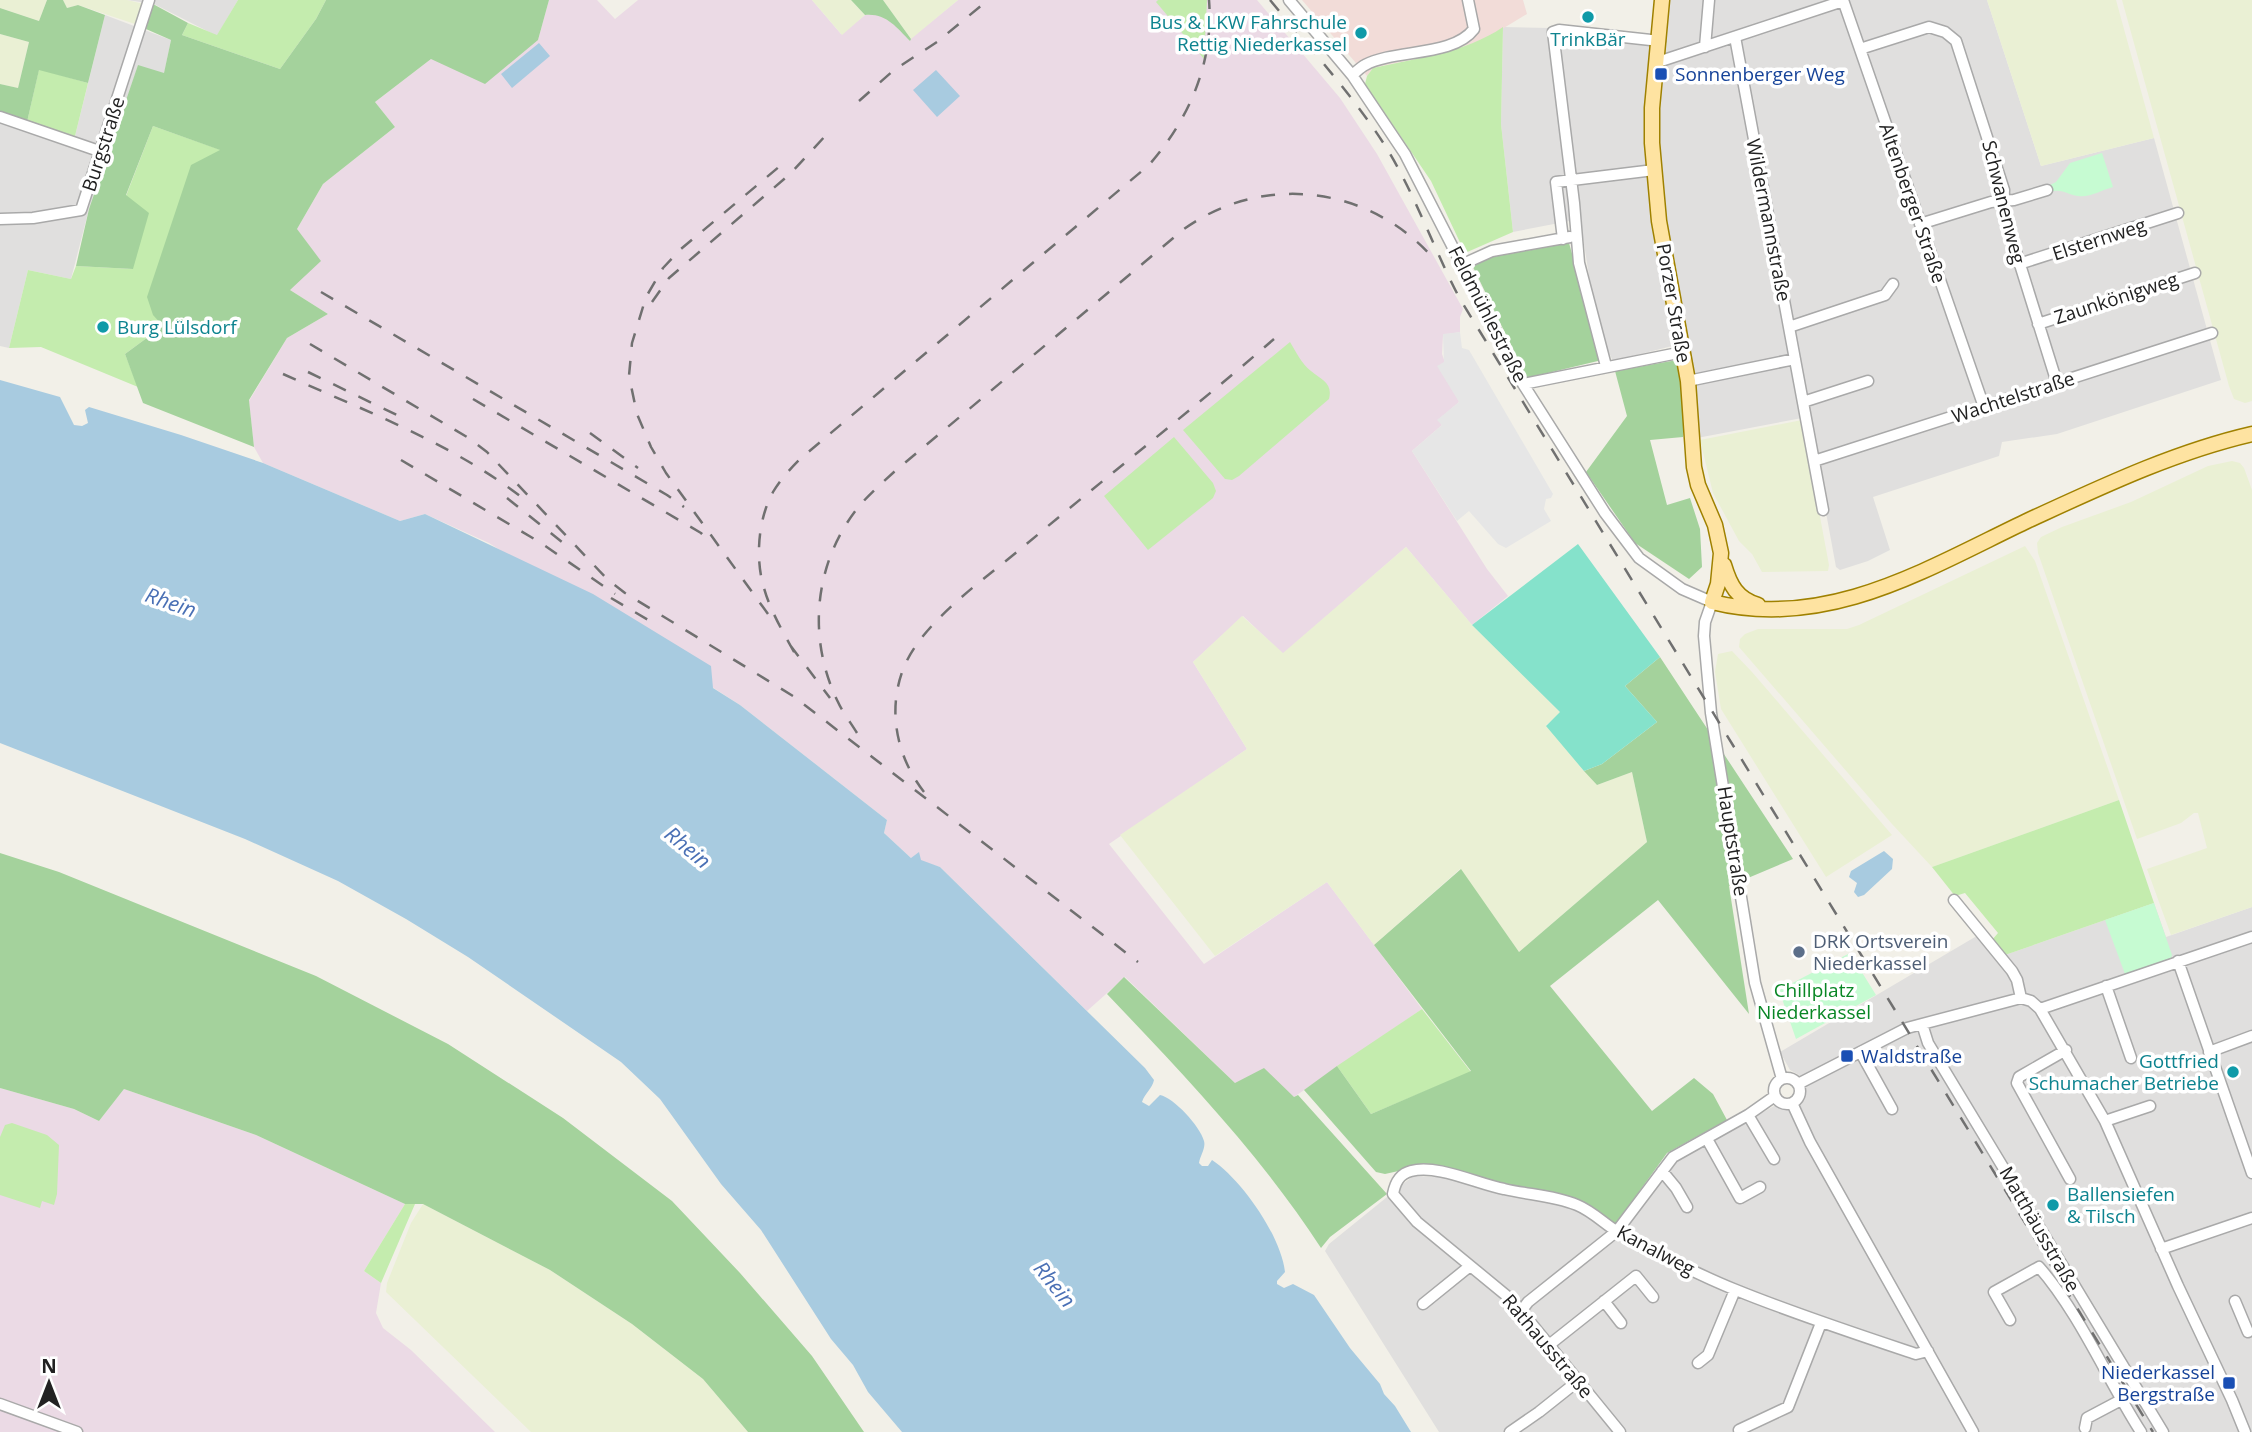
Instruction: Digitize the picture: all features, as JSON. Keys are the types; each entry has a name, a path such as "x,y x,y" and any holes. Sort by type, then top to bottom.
{"main road":[{"name":"Porzer Straße","path":"1662,0 1652,108 1654,170 1666,267 1688,381 1694,467 1698,485 1715,526 1722,561 1712,602"},
{"path":"1712,602 1747,609 1777,610 1831,605 1910,578 2127,476 2200,449 2252,434"},
{"path":"1722,561 1729,582 1739,597 1777,610"}],"street":[{"name":"Burgstraße","path":"0,219 33,218 81,210 149,0"},
{"name":"Feldmühlestraße","path":"1289,0 1352,75 1405,154 1523,384 1605,513 1633,552 1682,589 1712,602"},
{"path":"1352,75 1366,64 1447,45 1469,36 1474,29 1468,0"},
{"path":"1705,47 1709,0"},
{"path":"1806,0 1816,10"},
{"path":"1658,62 1843,0"},
{"name":"Altenberger Straße","path":"1843,0 1984,407"},
{"name":"Schwanenweg","path":"1860,49 1929,27 1945,32 1956,41 2004,190 2003,211 2057,383"},
{"path":"1606,366 1582,280 1553,32 1559,30 1660,41"},
{"name":"Wildermannstraße","path":"1735,37 1823,510"},
{"path":"0,117 99,151"},
{"path":"1563,239 1556,182 1654,170"},
{"path":"1920,224 1991,202 2004,202 2047,190"},
{"name":"Elsternweg","path":"2019,264 2178,213"},
{"path":"1461,265 1492,251 1577,236"},
{"name":"Zaunkönigweg","path":"2038,324 2194,273"},
{"path":"1789,327 1885,295 1894,284"},
{"name":"Wachtelstraße","path":"1814,461 2212,333"},
{"path":"1523,384 1684,352"},
{"path":"1688,381 1795,359"},
{"path":"1803,402 1868,381"},
{"name":"Hauptstraße","path":"1712,602 1705,622 1704,636 1711,713 1755,983 1782,1079"},
{"path":"1954,900 2012,971 2021,998"},
{"path":"2040,1009 2252,937"},
{"path":"2178,961 2252,1172"},
{"path":"2106,986 2131,1058"},
{"path":"1798,1084 1907,1028 2021,998 2031,1001 2040,1009 2066,1050 2105,1121 2243,1428"},
{"name":"Matthäusstraße","path":"1922,1024 1928,1043 2163,1432"},
{"path":"2209,1052 2252,1036"},
{"path":"2066,1050 2020,1077 2017,1083 2070,1179"},
{"path":"1861,1053 1892,1108"},
{"path":"1782,1079 1791,1079 1798,1084 1800,1093 1792,1103 1782,1103 1775,1096 1775,1086 1782,1079"},
{"path":"1522,1310 1528,1302 1617,1231 1673,1157 1748,1115 1775,1096"},
{"path":"1792,1103 1810,1142 1973,1432"},
{"path":"2105,1121 2150,1106"},
{"path":"1748,1115 1774,1159"},
{"path":"1707,1139 1740,1198 1760,1187"},
{"name":"Kanalweg","path":"1393,1195 1401,1175 1413,1170 1437,1172 1498,1188 1560,1199 1592,1212 1617,1231 1735,1290 1821,1323 1916,1354 1928,1351"},
{"path":"1662,1171 1687,1207"},
{"name":"Rathausstraße","path":"1393,1195 1418,1222 1522,1310 1620,1432"},
{"path":"2161,1249 2252,1218"},
{"path":"1423,1304 1470,1266"},
{"path":"2010,1320 1994,1292 2039,1267 2078,1324 2141,1432"},
{"path":"1549,1345 1636,1276 1653,1297"},
{"path":"1698,1363 1708,1355 1735,1290"},
{"path":"1604,1301 1621,1323"},
{"path":"2235,1301 2251,1334"},
{"path":"1739,1431 1788,1407 1821,1323"},
{"path":"1510,1432 1578,1381"},
{"path":"2085,1428 2087,1418 2121,1400"},
{"path":"0,1404 77,1432"}],"shaded area":[{"path":"127,0 238,0 217,36 154,4"},
{"path":"549,0 597,0 615,19 638,0 812,0 841,34 865,15 876,14 891,21 910,39 958,0 1257,0 1340,98 1377,154 1463,309 1460,332 1443,335 1442,354 1459,402 1438,420 1442,425 1412,451 1487,569 1508,596 1472,625 1406,547 1283,654 1243,616 1193,662 1247,749 1109,844 1204,964 1327,882 1422,1009 1294,1097 1235,1083 1125,977 1087,1011 940,867 911,858 884,833 887,820 740,705 489,543 425,514 400,521 263,463 254,447 249,401 287,338 328,314 290,290 297,229 323,184 395,127 375,102 431,59 538,40"},
{"path":"1302,0 1523,0 1527,14 1484,40 1442,53 1373,68 1367,76"},
{"path":"1670,0 1987,0 2041,166 2154,138 2221,380 2057,434 2002,442 1999,456 1873,497 1890,550 1840,570 1836,567 1809,420 1802,418 1697,438 1695,390 1688,342 1613,361 1604,343 1594,307 1580,219 1513,232 1501,124 1503,27 1550,28 1666,40"},
{"path":"105,15 171,40 164,74 138,66 89,209 71,279 28,270 9,348 0,346 0,114 75,136"},
{"path":"1460,332 1462,348 1469,350 1553,494 1546,499 1544,509 1551,521 1506,548 1498,544 1469,511 1457,521 1412,451 1442,425 1437,420 1459,402 1437,366 1444,362 1443,334"},
{"path":"2154,903 2166,937 2252,907 2252,1432 1439,1432 1325,1251 1329,1244 1413,1176 1440,1177 1562,1203 1625,1228 1671,1165 1805,1089 1799,1075 1790,1070 1780,1052 1975,937 1992,940 2005,955"},
{"path":"0,1088 74,1109 99,1121 124,1089 256,1135 405,1204 364,1271 381,1283 376,1313 383,1328 411,1350 495,1432 0,1432"}],"green space":[{"path":"0,0 47,0 39,21 0,8"},
{"path":"47,0 63,0 67,8 78,5 105,15 88,83 39,70 27,122 0,113 0,84 18,88 29,42 0,34 0,8 39,21"},
{"path":"63,0 127,0 144,4 138,25 78,5 67,8"},
{"path":"238,0 326,0 316,19 280,69 182,35 188,23 217,35"},
{"path":"326,0 549,0 538,40 485,84 431,59 375,102 395,127 323,184 297,229 321,261 290,290 328,314 287,338 249,400 254,447 143,403 125,354 163,326 153,315 147,297 191,165 220,150 153,126 126,195 149,213 133,269 76,266 89,209 138,65 164,73 171,40 146,29 153,4 188,23 182,35 280,69 316,19"},
{"path":"812,0 851,0 865,15 842,35"},
{"path":"851,0 883,0 910,41 885,19 865,15"},
{"path":"883,0 958,0 911,39"},
{"path":"1207,0 1204,59 1156,2"},
{"path":"1987,0 2116,0 2154,138 2041,166"},
{"path":"2122,0 2252,0 2252,401 2245,403 2234,399 2229,386"},
{"path":"1503,27 1501,124 1513,232 1465,253 1431,181 1365,84 1373,68 1457,49"},
{"path":"0,34 29,42 18,88 0,84"},
{"path":"39,69 88,83 75,136 27,122"},
{"path":"153,126 221,150 163,326 125,354 138,387 41,347 9,348 28,270 71,279 76,266 133,269 126,196"},
{"path":"2102,153 2113,187 2082,196 2062,191 2050,192 2048,186 2056,182 2070,163"},
{"path":"1569,243 1602,360 1527,378 1473,267 1487,258"},
{"path":"1290,342 1305,365 1328,385 1329,399 1239,476 1232,480 1225,479 1183,430"},
{"path":"1677,360 1684,409 1683,437 1650,440 1667,505 1690,498 1700,529 1702,567 1689,579 1635,543 1586,472 1627,416 1615,371"},
{"path":"1802,420 1828,571 1762,572 1752,554 1739,541 1713,493 1700,440"},
{"path":"1174,437 1213,483 1216,491 1213,498 1148,550 1104,496"},
{"path":"2232,461 2240,463 2244,468 2252,490 2252,907 2171,935 2147,869 2207,848 2198,813 2181,823 2137,839 2038,553 2037,543 2041,537 2062,527 2131,502 2208,466"},
{"path":"1578,544 1660,657 1625,686 1657,722 1602,764 1584,771 1546,726 1560,712 1472,625"},
{"path":"2025,546 2035,561 2119,800 1932,867 1739,647 1740,639 1758,629 1847,629"},
{"path":"1406,547 1472,625 1561,713 1546,725 1597,785 1632,772 1647,842 1519,952 1460,869 1374,945 1327,882 1215,956 1120,835 1247,749 1193,662 1242,616 1283,653"},
{"path":"1732,651 1892,835 1826,877 1721,709 1715,672 1718,654"},
{"path":"1660,657 1793,859 1729,886 1749,1014 1658,900 1550,986 1652,1111 1694,1078 1713,1094 1727,1120 1667,1153 1615,1225 1549,1192 1412,1168 1385,1174 1376,1172 1304,1090 1337,1066 1371,1114 1471,1071 1374,945 1461,869 1519,952 1647,842 1632,772 1597,785 1584,771 1602,764 1657,722 1625,686"},
{"path":"2119,800 2154,903 2005,955 1992,940 1998,933 1965,893 1955,896 1932,867"},
{"path":"0,853 59,872 316,976 448,1044 563,1118 672,1201 740,1273 812,1356 864,1432 748,1432 703,1379 632,1324 550,1270 423,1204 405,1204 256,1135 124,1089 99,1121 74,1109 0,1088"},
{"path":"2154,903 2171,958 2125,974 2105,920"},
{"name":"Chillplatz Niederkassel","path":"1850,953 1876,995 1796,1039 1779,990"},
{"path":"1124,977 1235,1083 1264,1068 1294,1097 1298,1095 1387,1194 1330,1237 1321,1248 1247,1147 1107,994"},
{"path":"1422,1009 1471,1072 1371,1114 1337,1066"},
{"path":"12,1123 47,1135 59,1145 54,1205 42,1201 40,1208 0,1195 0,1137 5,1125"},
{"path":"405,1204 415,1204 381,1283 364,1271"},
{"path":"423,1204 550,1270 632,1324 703,1379 748,1432 531,1432 386,1292 387,1283 411,1223"}],"water":[{"path":"539,43 550,56 512,88 501,74"},
{"path":"936,70 960,96 937,117 913,90"},
{"name":"Rhein","path":"0,380 60,397 74,425 82,426 88,423 85,410 89,407 263,463 400,521 425,514 593,594 711,666 713,688 740,705 887,820 884,833 911,858 919,852 921,860 940,867 1145,1068 1154,1080 1142,1102 1149,1106 1160,1095 1166,1097 1192,1121 1204,1141 1199,1163 1208,1166 1212,1160 1224,1169 1247,1195 1268,1226 1285,1272 1277,1284 1284,1288 1293,1284 1314,1295 1350,1348 1380,1384 1411,1432 902,1432 868,1392 853,1365 831,1339 761,1230 721,1184 660,1099 621,1062 468,957 338,881 245,839 0,743"},
{"path":"1884,851 1893,859 1892,869 1864,895 1858,897 1854,892 1857,883 1849,877 1851,871"}],"railway":[{"path":"859,101 894,70 937,42 988,0"},
{"path":"794,652 777,621 761,577 761,527 776,488 800,459 1149,165 1176,129 1196,89 1207,46 1209,0"},
{"path":"1270,0 1344,88 1384,144 1405,182 1460,299 2153,1432"},
{"path":"652,302 669,278 790,174 827,134"},
{"path":"768,614 666,473 637,414 629,376 632,343 646,297 663,268 681,249 780,166"},
{"path":"857,733 840,706 828,678 819,628 824,578 842,531 860,505 894,472 1184,229 1215,211 1248,199 1281,194 1315,195 1348,202 1379,216 1408,234 1434,259"},
{"path":"321,292 684,507"},
{"path":"924,792 914,778 901,748 895,716 904,667 925,633 974,586 1274,339"},
{"path":"310,344 467,437 487,452 608,580 793,696 1138,962"},
{"path":"308,372 403,418"},
{"path":"283,374 438,445 524,499"},
{"path":"473,399 701,533 709,541"},
{"path":"590,433 638,468"},
{"path":"401,460 541,543 615,594"},
{"path":"507,498 562,542"},
{"path":"611,598 650,621"},
{"path":"790,645 830,698"}],"place":[{"name":"TrinkBär","path":"1588,17"},
{"name":"Bus & LKW Fahrschule Rettig Niederkassel","path":"1361,33"},
{"name":"Sonnenberger Weg","path":"1661,74"},
{"name":"Burg Lülsdorf","path":"103,327"},
{"name":"DRK Ortsverein Niederkassel","path":"1799,952"},
{"name":"Waldstraße","path":"1847,1056"},
{"name":"Gottfried Schumacher Betriebe","path":"2233,1072"},
{"name":"Ballensiefen & Tilsch","path":"2053,1205"},
{"name":"Niederkassel Bergstraße","path":"2229,1383"}]}
